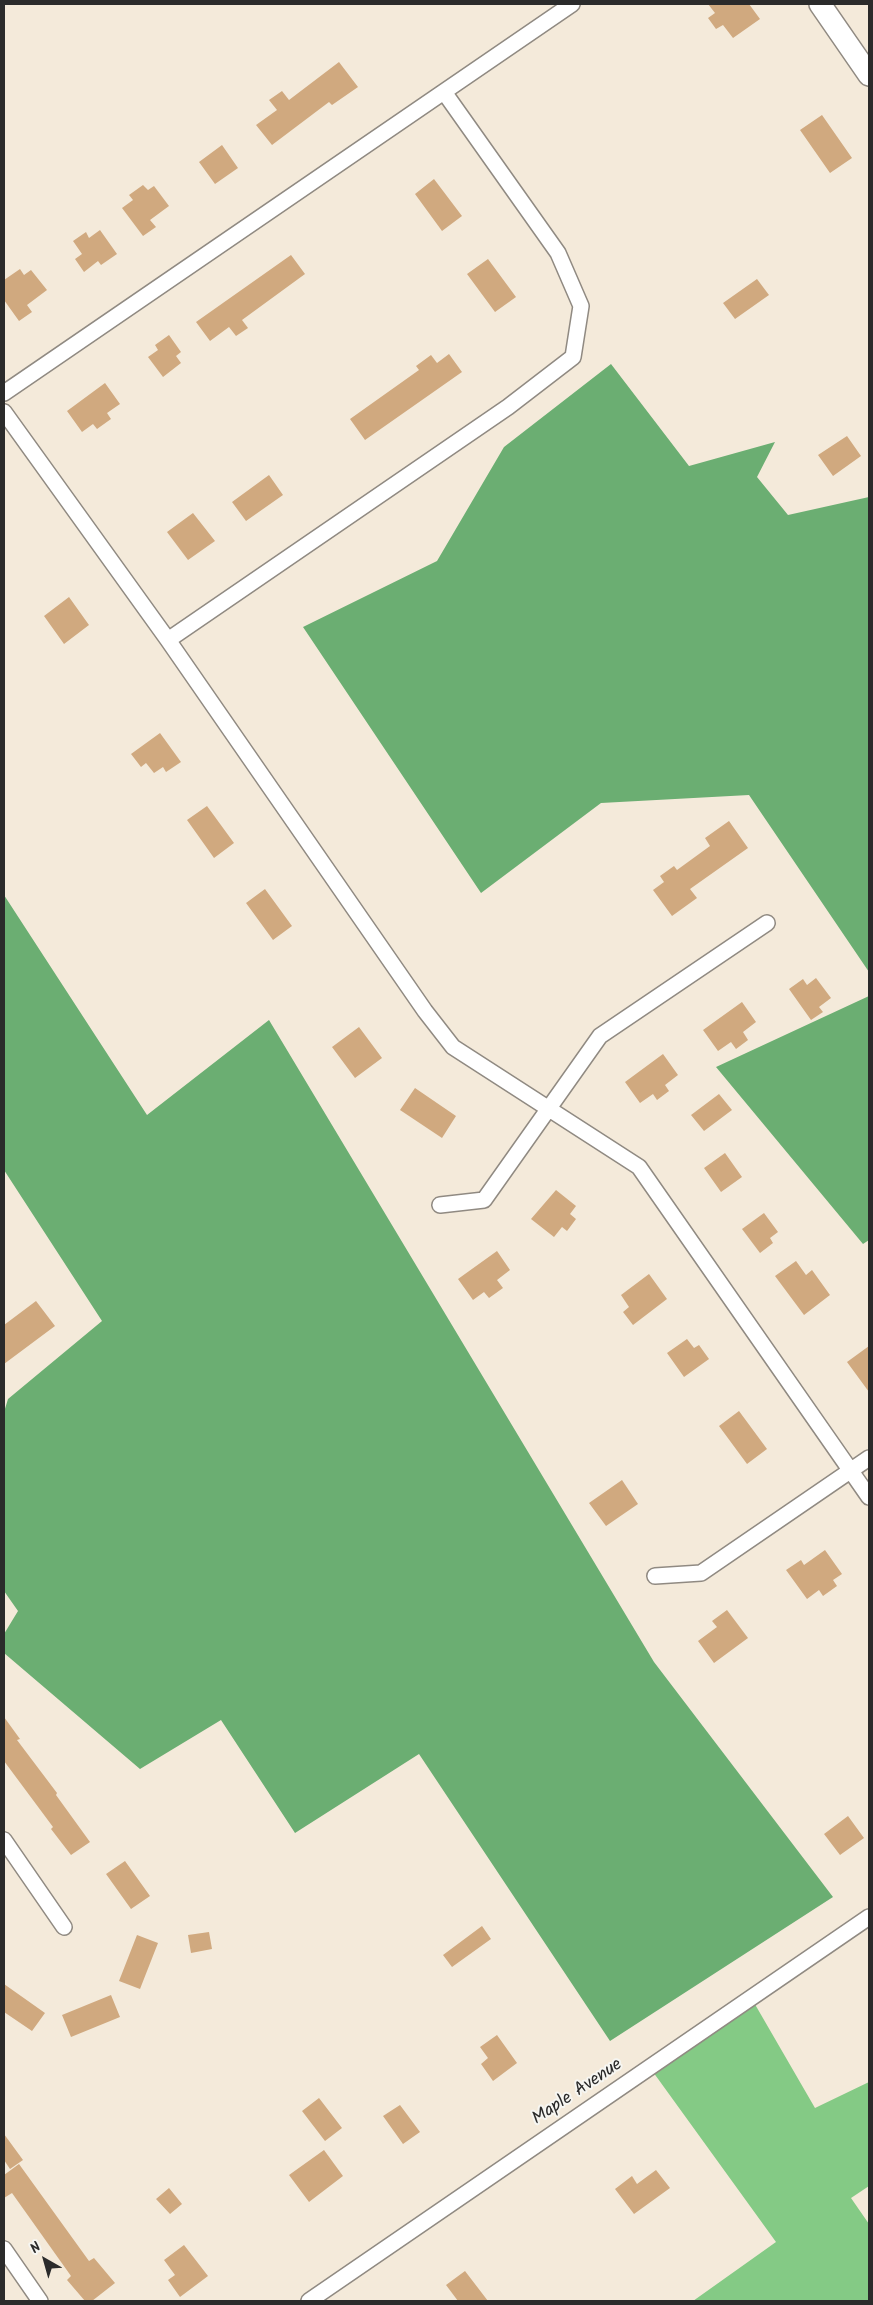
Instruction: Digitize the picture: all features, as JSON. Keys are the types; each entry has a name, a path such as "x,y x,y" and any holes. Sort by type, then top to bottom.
{"main road":[{"path":"820,4 869,75"}],"street":[{"path":"4,393 572,4"},
{"path":"168,640 508,407 573,357 581,306 558,253 444,92"},
{"path":"4,412 168,640 419,1003 453,1047 639,1167 869,1497"},
{"path":"440,1205 484,1200 600,1036 767,923"},
{"path":"655,1576 701,1573 869,1458"},
{"path":"4,1840 64,1927"},
{"name":"Maple Avenue","path":"309,2301 869,1917"},
{"path":"4,2249 40,2301"}],"green space":[{"path":"611,364 689,466 775,442 757,477 788,515 869,497 869,972 749,795 601,803 481,893 303,627 437,561 504,447"},
{"path":"4,895 147,1115 269,1020 654,1662 833,1897 610,2041 419,1754 295,1833 221,1720 140,1769 4,1653 4,1634 18,1611 4,1591 4,1412 8,1399 102,1321 4,1170"},
{"path":"869,996 869,1240 863,1244 716,1067"},
{"path":"749,1994 815,2108 869,2082 869,2186 851,2198 869,2224 869,2301 693,2301 776,2242 648,2065"}],"building":[{"path":"708,4 749,4 760,19 733,38 723,25 716,29 708,18 715,13"},
{"path":"339,62 358,87 332,105 329,102 272,145 256,125 277,110 269,100 282,91 289,100"},
{"path":"822,115 852,158 830,173 800,130"},
{"path":"222,145 238,168 215,184 199,162"},
{"path":"434,179 462,216 442,231 415,194"},
{"path":"143,185 148,190 154,186 169,206 150,220 156,227 143,236 122,208 133,200 129,195"},
{"path":"100,230 117,254 101,265 98,261 84,272 75,259 82,254 73,241 86,232 89,238"},
{"path":"291,255 305,274 242,320 248,328 236,336 229,327 210,341 196,322"},
{"path":"488,259 516,297 495,312 467,274"},
{"path":"20,269 24,275 31,270 47,290 27,305 32,312 19,321 4,300 4,280"},
{"path":"757,279 769,295 735,319 723,303"},
{"path":"169,335 181,352 176,356 181,363 163,377 148,357 158,350 155,345"},
{"path":"449,354 462,372 365,440 350,419 419,370 416,366 431,355 437,363"},
{"path":"105,383 120,404 107,413 111,419 97,429 93,424 82,432 67,411"},
{"path":"847,436 861,456 833,476 818,455"},
{"path":"269,475 283,495 246,521 232,502"},
{"path":"193,513 215,541 188,560 167,532"},
{"path":"69,597 89,625 64,644 44,616"},
{"path":"160,733 181,762 166,772 163,767 154,773 146,763 141,767 131,754"},
{"path":"207,806 234,843 214,858 187,820"},
{"path":"729,821 748,848 690,889 697,898 672,916 653,890 664,882 660,876 674,866 677,870 710,846 705,838"},
{"path":"265,889 292,926 273,940 246,903"},
{"path":"816,978 831,998 819,1007 823,1012 811,1020 789,989 803,979 807,985"},
{"path":"742,1002 756,1022 743,1032 748,1040 736,1049 731,1042 718,1051 703,1030"},
{"path":"359,1027 382,1058 355,1078 332,1047"},
{"path":"663,1054 678,1075 665,1085 669,1091 657,1100 653,1094 640,1103 625,1082"},
{"path":"415,1088 456,1116 442,1138 400,1110"},
{"path":"719,1094 732,1110 704,1131 691,1115"},
{"path":"725,1153 742,1177 721,1192 704,1168"},
{"path":"556,1190 576,1206 570,1214 576,1219 567,1231 562,1227 554,1237 531,1219"},
{"path":"764,1213 778,1232 770,1238 773,1243 760,1253 742,1229"},
{"path":"497,1251 510,1270 497,1280 503,1288 489,1298 484,1292 473,1300 458,1279"},
{"path":"796,1261 806,1275 812,1270 830,1295 804,1315 775,1276"},
{"path":"649,1274 667,1299 633,1325 623,1312 629,1307 621,1295"},
{"path":"36,1301 55,1326 4,1364 4,1325"},
{"path":"687,1339 694,1348 699,1345 709,1359 684,1377 667,1353"},
{"path":"869,1346 869,1392 847,1362"},
{"path":"739,1411 767,1449 747,1464 719,1426"},
{"path":"622,1480 638,1504 606,1526 589,1503"},
{"path":"825,1550 842,1574 833,1580 837,1586 823,1596 819,1590 807,1599 786,1570 801,1560 804,1565"},
{"path":"727,1610 748,1638 714,1663 698,1641 717,1627 712,1621"},
{"path":"4,1717 20,1739 17,1740 57,1793 56,1795 90,1842 71,1855 51,1829 53,1827 4,1761"},
{"path":"848,1816 864,1838 840,1855 824,1834"},
{"path":"125,1861 150,1896 131,1909 106,1874"},
{"path":"482,1926 491,1939 452,1967 443,1955"},
{"path":"209,1932 212,1949 191,1953 188,1935"},
{"path":"137,1935 158,1943 140,1989 119,1981"},
{"path":"4,1984 45,2013 32,2031 4,2012"},
{"path":"111,1995 120,2017 71,2037 62,2015"},
{"path":"497,2035 517,2063 493,2081 481,2064 488,2058 480,2047"},
{"path":"319,2098 342,2128 325,2141 302,2111"},
{"path":"400,2105 420,2132 403,2144 383,2116"},
{"path":"4,2134 23,2160 10,2169 4,2160"},
{"path":"324,2150 343,2176 309,2202 289,2175"},
{"path":"19,2164 89,2261 94,2258 115,2283 92,2301 85,2301 67,2280 71,2276 12,2193 4,2198 4,2175"},
{"path":"656,2170 670,2188 634,2214 615,2189 632,2176 637,2184"},
{"path":"169,2188 182,2204 170,2214 156,2199"},
{"path":"184,2245 208,2276 180,2297 168,2280 175,2275 164,2260"},
{"path":"465,2271 488,2301 458,2301 446,2285"}]}
